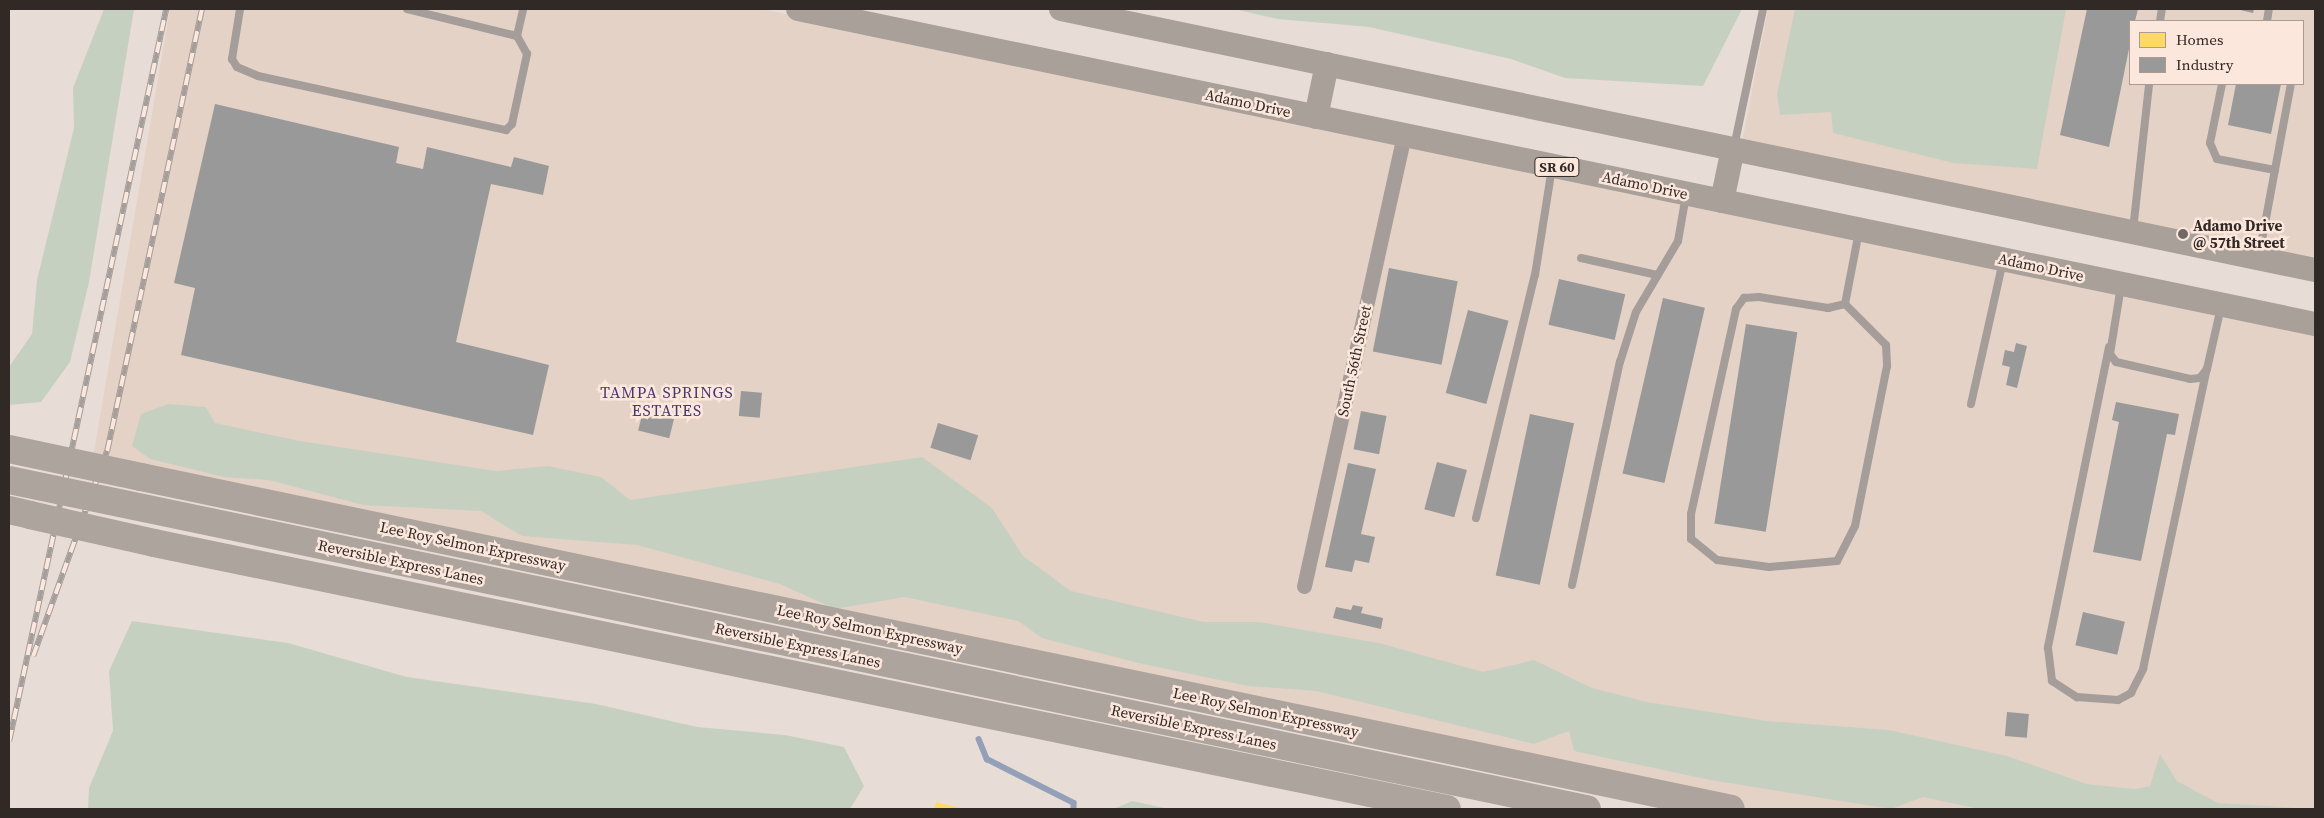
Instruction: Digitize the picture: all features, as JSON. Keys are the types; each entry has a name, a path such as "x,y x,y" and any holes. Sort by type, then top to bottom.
{"highway":[{"name":"Lee Roy Selmon Expressway","path":"9,449 1731,809"},
{"name":"Reversible Express Lanes","path":"9,480 1586,809"},
{"path":"16,513 1448,809"}],"main road":[{"name":"Adamo Drive","path":"798,9 2315,324"},
{"path":"1061,9 2315,270"},
{"path":"1316,117 1327,64"},
{"path":"1722,201 1733,149"}],"street":[{"name":"South 56th Street","path":"1304,586 1404,135"}],"lane":[{"path":"240,9 232,58 237,67 258,76 506,130 512,124 527,54 517,36 524,9"},
{"path":"407,9 517,36"},
{"path":"1733,149 1763,9"},
{"path":"2133,232 2149,85"},
{"path":"2222,85 2210,143 2217,159 2275,170"},
{"path":"2259,258 2292,85"},
{"path":"1476,518 1535,274 1552,166"},
{"path":"1572,585 1620,362 1636,312 1678,241 1686,193"},
{"path":"1845,304 1859,229"},
{"path":"1581,258 1658,275"},
{"path":"1971,404 2004,259"},
{"path":"2122,284 2048,648 2052,681 2077,697 2118,700 2131,693 2143,669 2222,304"},
{"path":"1759,296 1828,308 1845,304 1886,345 1886,366 1855,526 1836,561 1769,567 1717,560 1691,539 1691,514 1736,309 1744,298 1759,296"},
{"path":"2109,347 2116,362 2190,380 2200,378 2207,369"}],"shaded area":[{"path":"170,9 762,9 1098,82 2315,332 2315,809 1749,809 93,457"},
{"path":"1768,9 2315,9 2315,263 1740,152"}],"green space":[{"path":"104,9 134,9 89,282 70,362 41,402 9,405 9,367 32,334 37,280 74,128 73,88"},
{"path":"1234,9 1742,9 1703,86 1565,78 1511,59 1369,27 1278,19"},
{"path":"1795,9 2066,9 2037,169 1953,163 1833,133 1831,112 1780,115 1777,94"},
{"path":"168,404 206,407 215,423 300,441 496,471 548,466 601,477 630,500 922,457 992,508 1023,556 1071,591 1204,622 1259,622 1379,643 1483,672 1534,660 1592,688 1647,702 1767,721 1889,730 2007,756 2087,784 2134,789 2150,786 2160,754 2177,781 2218,803 2315,809 1979,809 1923,797 1891,809 1710,780 1574,751 1569,731 1534,744 1316,691 1248,686 1138,663 1042,638 1018,621 904,597 835,609 780,584 637,545 522,536 481,511 363,505 269,480 224,477 150,459 132,446 141,414"},
{"path":"132,621 288,643 407,677 596,704 697,727 785,735 844,747 864,786 850,809 88,809 89,788 113,731 109,671"},
{"path":"1132,801 1169,809 1113,809"}],"building: Homes":[{"path":"936,802 964,809 934,809"}],"building: Industry":[{"path":"2087,9 2138,9 2135,20 2129,20 2129,49 2109,147 2060,135"},
{"path":"2236,9 2254,9 2253,13"},
{"path":"2236,85 2281,85 2271,134 2228,125"},
{"path":"215,104 399,147 396,163 423,169 427,147 511,167 514,157 549,166 543,195 491,184 456,342 549,365 533,435 181,355 195,288 174,283"},
{"path":"1389,268 1458,281 1441,365 1373,351"},
{"path":"1559,279 1625,294 1615,340 1548,325"},
{"path":"1663,298 1705,308 1664,483 1623,473"},
{"path":"1468,310 1509,321 1486,404 1446,393"},
{"path":"1746,324 1797,332 1766,532 1714,524"},
{"path":"2016,343 2027,346 2017,388 2006,385 2010,367 2002,365 2005,350 2014,352"},
{"path":"741,391 762,393 760,418 739,416"},
{"path":"2116,402 2179,414 2175,435 2167,434 2141,561 2093,552 2119,422 2112,420"},
{"path":"643,411 674,419 669,438 638,430"},
{"path":"1361,411 1387,416 1379,454 1354,449"},
{"path":"1530,414 1574,423 1540,585 1496,575"},
{"path":"938,423 978,435 971,460 930,448"},
{"path":"1437,462 1467,470 1454,517 1424,509"},
{"path":"1348,463 1376,469 1361,534 1375,537 1369,563 1355,560 1352,572 1325,567"},
{"path":"1353,605 1363,607 1361,613 1383,618 1381,629 1333,618 1336,607 1351,610"},
{"path":"2083,612 2125,622 2117,655 2075,645"},
{"path":"2007,712 2029,714 2027,738 2005,736"}],"waterway":[{"path":"979,739 987,759 1074,803 1074,809"}],"railway":[{"path":"9,741 166,9"},
{"path":"33,656 107,451 202,9"}],"place":[{"name":"Adamo Drive @ 57th Street","path":"2183,234"}],"district":[{"name":"TAMPA SPRINGS ESTATES","path":"667,401"}]}
